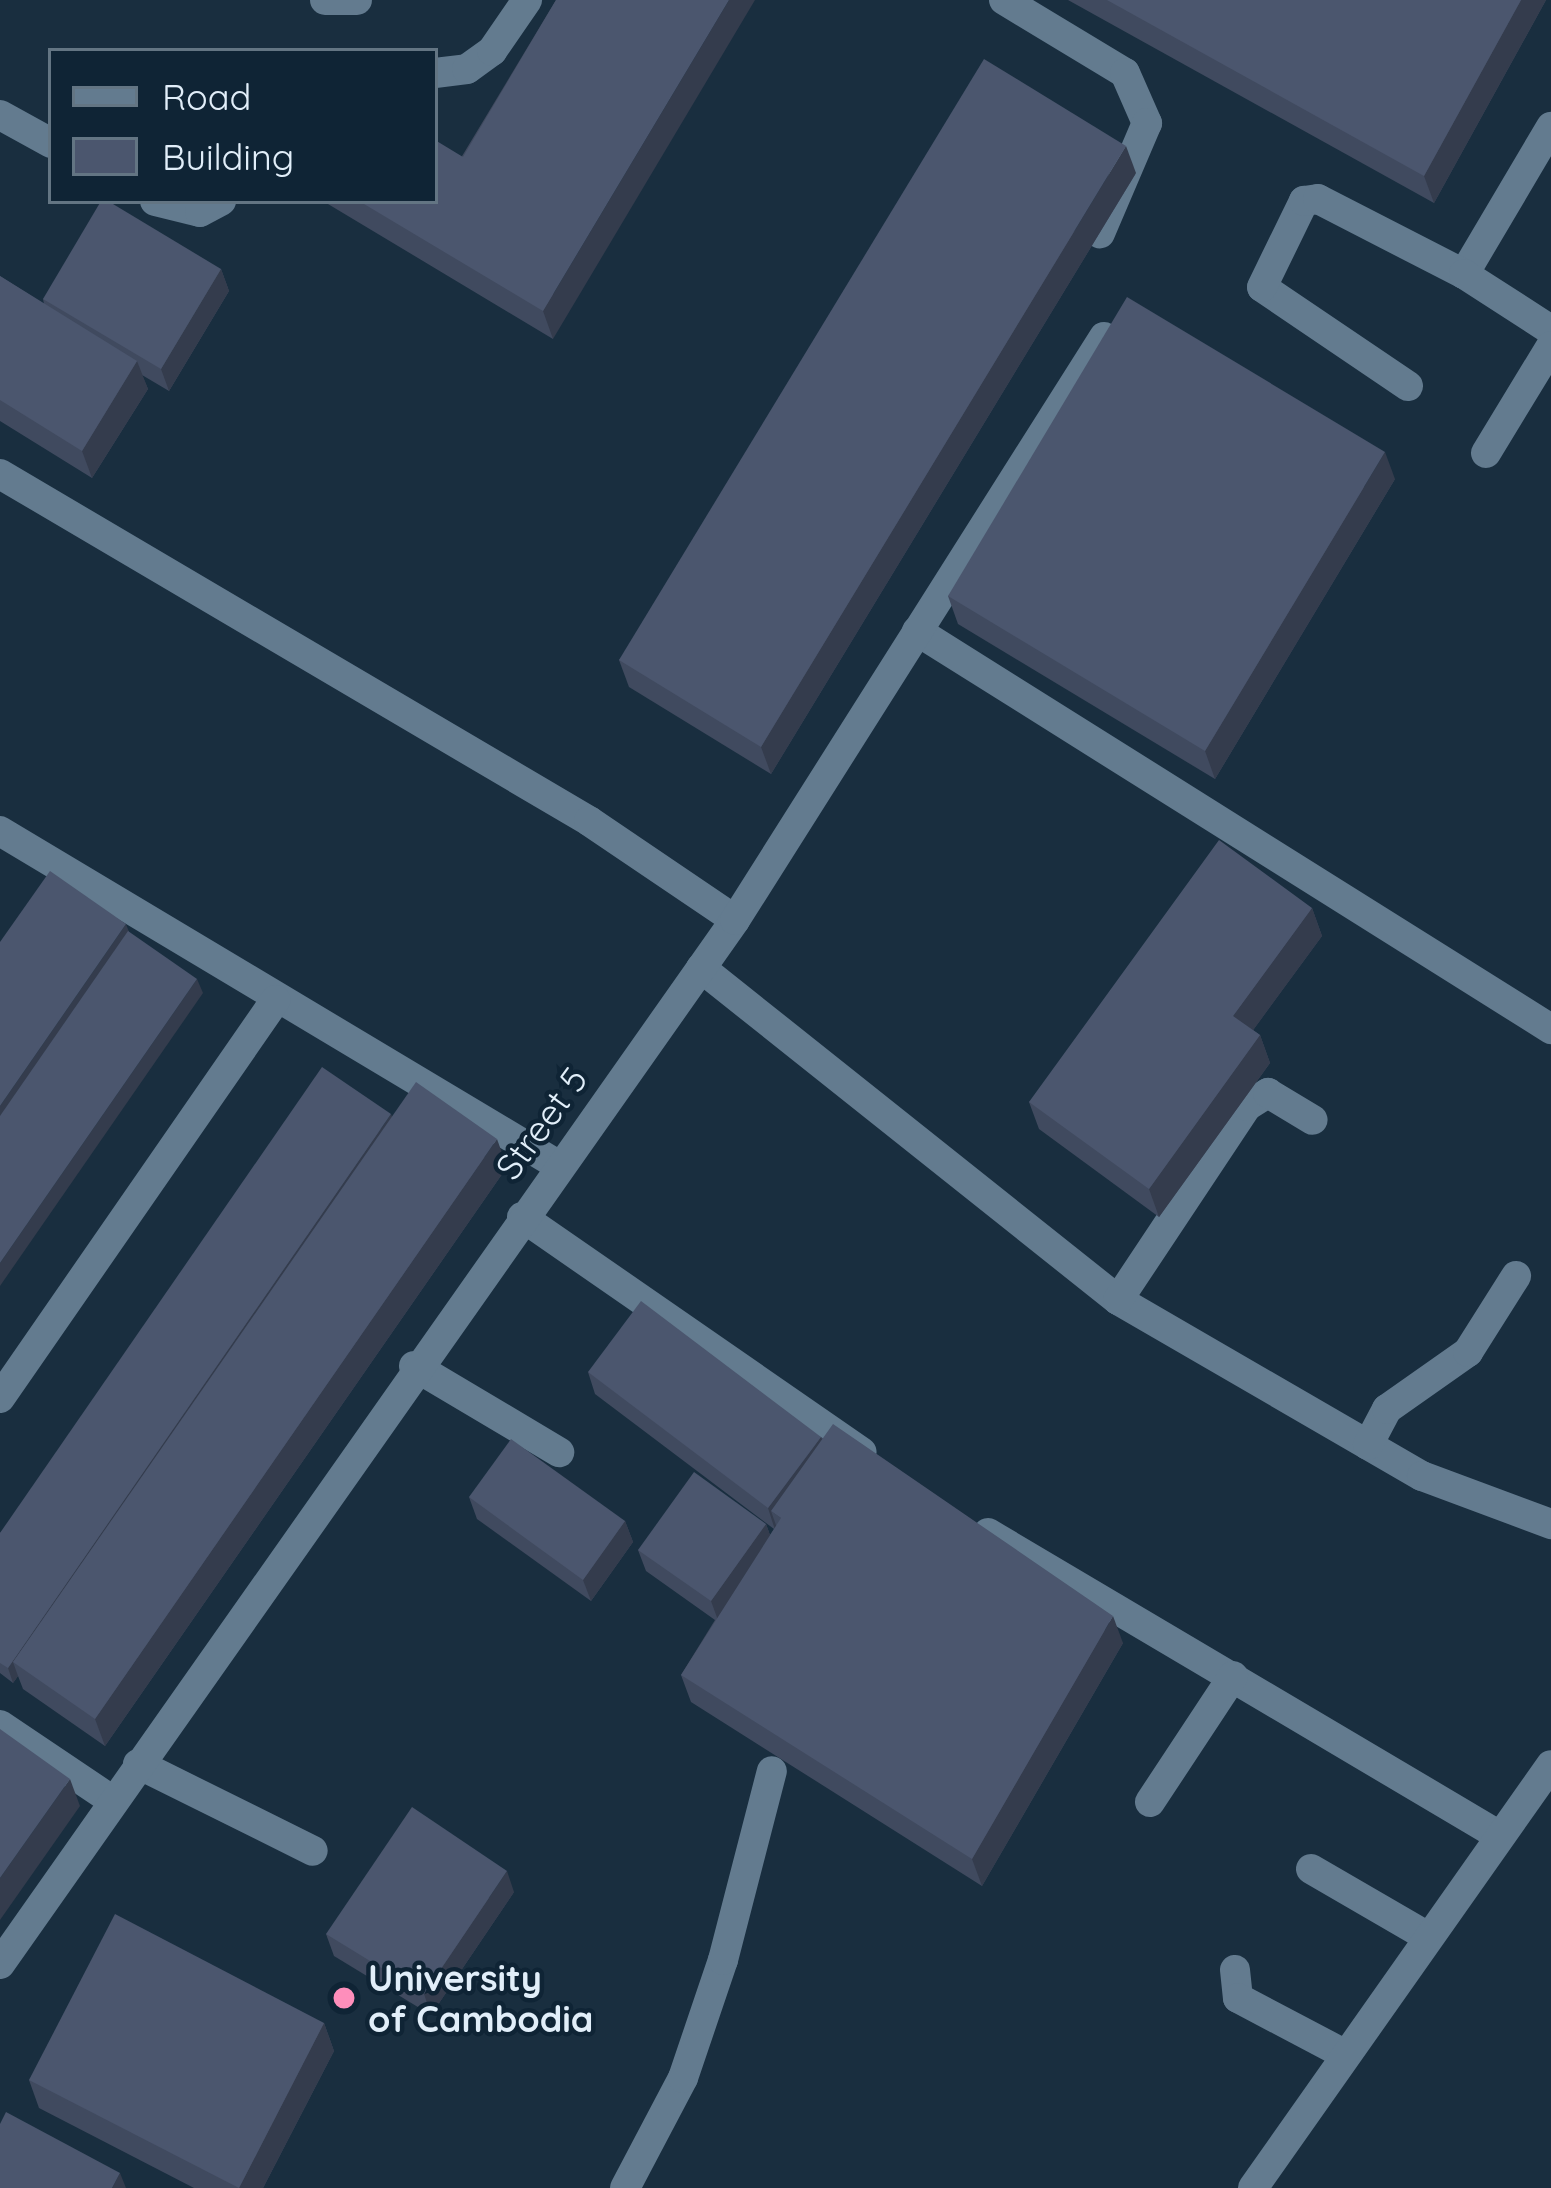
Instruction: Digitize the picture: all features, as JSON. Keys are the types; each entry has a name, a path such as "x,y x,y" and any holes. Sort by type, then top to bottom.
{"street":[{"path":"325,0 357,0"},
{"path":"438,74 466,69 492,52 527,0"},
{"path":"1004,0 1125,73 1147,123 1100,233"},
{"path":"0,115 48,141"},
{"path":"1464,274 1551,127"},
{"path":"1408,386 1260,280 1310,199 1464,274 1551,329"},
{"path":"167,204 200,212 215,204"},
{"name":"Street 5","path":"0,1964 414,1366 734,920 1120,312"},
{"path":"1486,453 1551,346"},
{"path":"0,474 589,821 734,920"},
{"path":"917,632 1551,1029"},
{"path":"0,831 558,1165"},
{"path":"701,968 1118,1300 1422,1476 1551,1524"},
{"path":"0,1398 276,1000"},
{"path":"1118,1300 1247,1106 1268,1093 1313,1120"},
{"path":"522,1217 889,1470"},
{"path":"1368,1445 1387,1409 1468,1352 1516,1276"},
{"path":"414,1366 559,1452"},
{"path":"960,1517 1500,1836"},
{"path":"1150,1802 1233,1676"},
{"path":"0,1725 112,1801"},
{"path":"138,1764 314,1851"},
{"path":"1253,2188 1425,1935 1500,1836 1539,1801 1551,1765"},
{"path":"625,2188 683,2078 723,1960 772,1771"},
{"path":"1311,1869 1425,1935"},
{"path":"1235,1970 1238,1998 1346,2055"}],"building":[{"path":"556,0 729,0 543,311 364,204 438,204 438,142 463,157"},
{"path":"1107,0 1521,0 1424,176"},
{"path":"984,59 1126,146 761,747 619,660"},
{"path":"99,204 113,204 221,269 161,369 43,299"},
{"path":"0,276 137,361 82,451 0,400"},
{"path":"1127,297 1385,452 1205,751 948,596"},
{"path":"1219,840 1312,908 1233,1016 1260,1035 1149,1189 1029,1102"},
{"path":"50,871 126,924 0,1106 0,942"},
{"path":"128,931 197,979 0,1263 0,1116"},
{"path":"322,1067 391,1114 8,1668 0,1663 0,1533"},
{"path":"416,1082 497,1139 95,1719 13,1662"},
{"path":"641,1301 821,1437 768,1508 588,1372"},
{"path":"833,1424 1113,1616 972,1859 681,1675 781,1518 771,1511"},
{"path":"511,1439 625,1521 583,1580 469,1497"},
{"path":"694,1472 766,1524 711,1601 638,1550"},
{"path":"0,1729 70,1779 0,1878"},
{"path":"412,1807 507,1871 424,1994 326,1934"},
{"path":"115,1914 324,2023 239,2188 29,2080"},
{"path":"6,2112 120,2173 112,2188 0,2188 0,2124"}],"place":[{"name":"University of Cambodia","path":"344,1998"}]}
